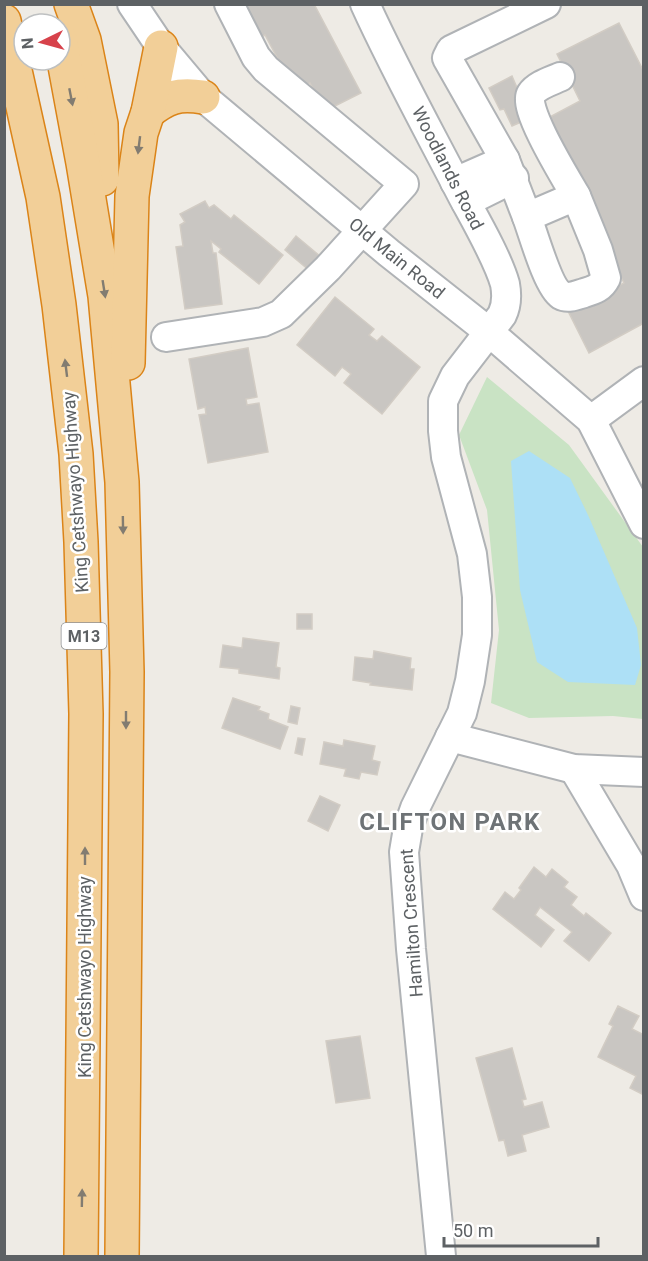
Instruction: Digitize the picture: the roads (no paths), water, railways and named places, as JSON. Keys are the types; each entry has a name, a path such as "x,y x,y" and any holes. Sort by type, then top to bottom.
{"highway":[{"path":"71,4 84,40 101,124 103,174 94,227"},
{"name":"King Cetshwayo Highway","path":"4,21 43,197 59,305 74,431 81,542 86,726 81,1257"},
{"path":"122,482 130,323 132,196 141,133 148,112 161,47"},
{"name":"M13","path":"66,72 105,296 122,482 127,672 122,1257"},
{"path":"148,112 164,100 191,95 203,97"},
{"path":"4,96 43,197"}],"street":[{"name":"Old Main Road","path":"132,4 161,47 203,97 489,332 591,420 644,524"},
{"path":"166,337 263,322 277,317 328,268 404,184 266,69 256,57 229,4"},
{"name":"Woodlands Road","path":"365,4 383,44 461,192 504,283 505,309 489,332"},
{"path":"546,4 451,50 447,58 509,169 547,273 558,292 563,296 571,297 595,290 603,285 606,278 598,250 576,196 543,136 530,106 530,97 534,91 560,77"},
{"path":"461,192 509,169"},
{"path":"527,217 576,196"},
{"name":"Hamilton Crescent","path":"441,1257 411,949 404,852 408,828 462,713 470,681 477,635 477,597 472,554 446,457 443,401 454,376 489,332"},
{"path":"591,420 644,381"},
{"path":"450,737 574,769 644,772"},
{"path":"574,769 631,865 644,896"}],"water":[{"path":"529,451 570,478 588,515 637,628 641,665 635,685 568,682 537,662 520,590 511,461"}],"district":[{"name":"CLIFTON PARK","path":"450,822"}]}
